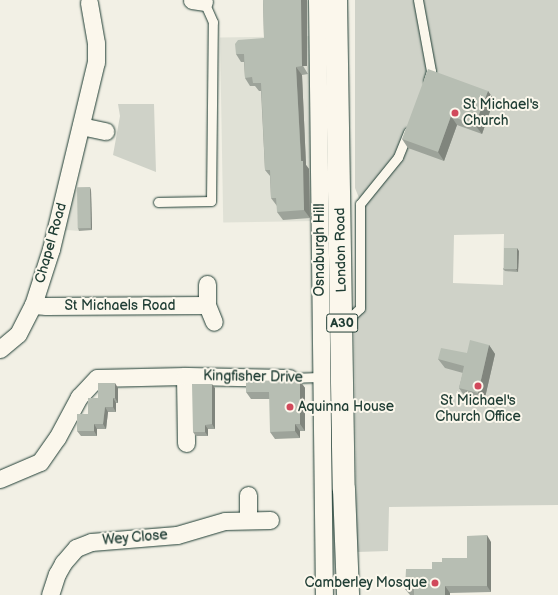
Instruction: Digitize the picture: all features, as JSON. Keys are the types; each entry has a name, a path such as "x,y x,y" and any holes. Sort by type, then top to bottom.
{"main road":[{"name":"London Road","path":"336,0 344,489 348,595"}],"street":[{"name":"Osnaburgh Hill","path":"317,0 321,262 320,377 324,595"},
{"name":"Chapel Road","path":"0,349 18,334 33,305 51,249 81,126 96,55 96,43 87,1"},
{"path":"81,126 105,131"},
{"path":"207,284 207,305 214,322"},
{"name":"St Michaels Road","path":"33,305 207,305"},
{"name":"Kingfisher Drive","path":"185,376 186,442"},
{"name":"Kingfisher Drive","path":"0,479 40,462 57,438 79,396 97,378 185,376 289,378"},
{"path":"248,495 248,520"},
{"name":"Wey Close","path":"50,595 57,574 64,563 76,548 91,542 176,535 225,521 270,520"}],"lane":[{"path":"418,0 431,71 423,93"},
{"path":"158,202 211,201 212,22 198,1"},
{"path":"342,325 360,308 360,204 396,160 412,121"},
{"name":"Kingfisher Drive","path":"289,378 320,377"}],"shaded area":[{"path":"355,0 558,0 558,505 389,507 388,551 357,552 354,321 363,308 363,208 355,188","holes":["504,234 503,285 453,283 454,235"]},
{"path":"312,36 315,221 223,223 220,38"},
{"path":"118,104 154,104 156,172 113,155 120,116"},
{"path":"73,189 78,190 79,231 67,230 63,233"}],"building":[{"path":"263,0 301,0 302,66 296,67 301,161 303,161 304,210 277,212 276,198 271,198 270,170 265,170 261,83 253,83 252,77 245,78 244,54 236,54 235,44 238,40 264,38"},
{"name":"St Michael's Church","path":"428,69 488,91 475,125 451,116 438,152 402,139"},
{"path":"77,187 90,187 91,228 78,228"},
{"path":"504,248 517,248 517,269 504,269"},
{"path":"470,340 489,345 478,393 459,388 464,366 438,359 441,348 467,353"},
{"name":"Aquinna House","path":"295,377 295,381 300,381 300,424 295,424 295,431 270,432 269,392 246,392 246,380 284,381"},
{"path":"98,383 115,383 115,398 113,398 113,407 105,407 103,424 94,424 94,431 77,431 77,414 88,414 88,398 98,398"},
{"path":"192,384 212,384 212,424 205,425 205,432 193,432"},
{"path":"487,535 487,586 445,586 445,595 414,595 414,589 405,589 406,569 432,569 432,562 442,562 442,558 467,558 467,536"}],"place":[{"name":"St Michael's Church","path":"455,113"},
{"name":"St Michael's Church Office","path":"478,386"},
{"name":"Aquinna House","path":"290,407"},
{"name":"Camberley Mosque","path":"435,583"}]}
